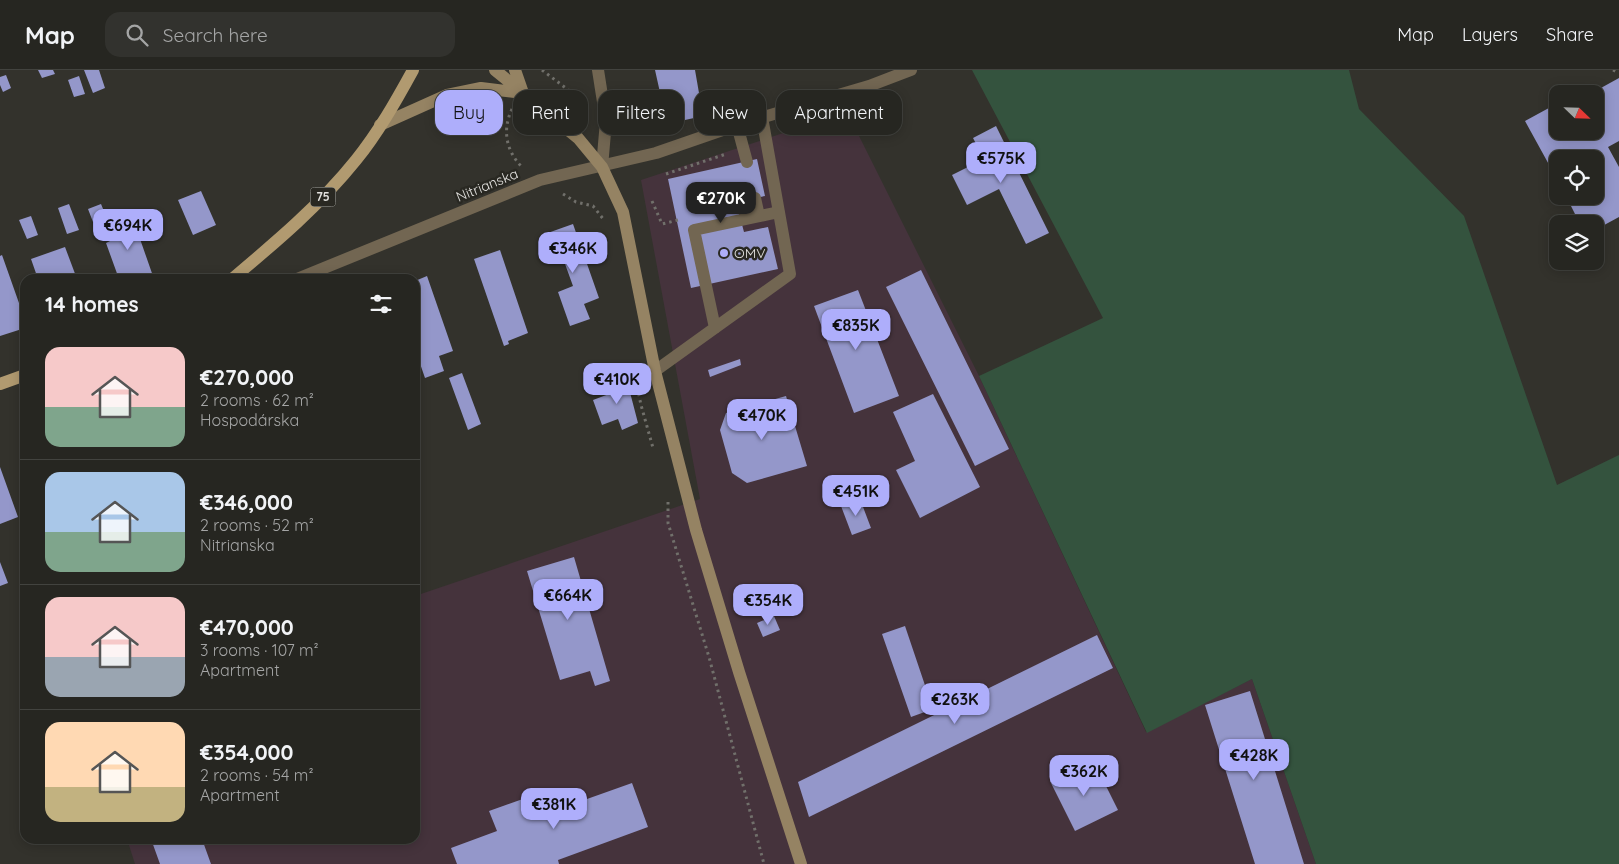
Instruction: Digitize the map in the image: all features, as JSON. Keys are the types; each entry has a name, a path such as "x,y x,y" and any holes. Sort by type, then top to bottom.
{"main road":[{"name":"75","path":"238,274 294,226 356,160 380,125 413,70"},
{"path":"0,384 20,377"}],"street":[{"path":"495,70 519,90"},
{"path":"515,70 522,90"},
{"path":"598,70 606,121 602,167"},
{"name":"Nitrianska","path":"766,116 869,86 911,70"},
{"path":"380,125 447,95 481,88 513,92"},
{"path":"574,135 602,167 624,212 655,371 696,530 800,864"},
{"name":"Nitrianska","path":"308,274 540,180 656,153 708,135"},
{"path":"740,135 747,162"},
{"path":"655,371 790,274 765,135"},
{"path":"755,198 759,216"},
{"path":"715,328 694,230 779,212"}],"path":[{"path":"513,109 506,130 507,142 512,155 521,166 540,180 576,202"}],"shaded area":[{"path":"777,135 858,135 979,376 1146,732 1252,679 1316,864 135,864 129,844 420,844 420,594 700,499 641,180"}],"green space":[{"path":"972,70 1349,70 1359,109 1464,216 1557,485 1619,455 1619,864 1316,864 1252,679 1147,733 979,376 1103,318"}],"building":[{"path":"38,70 53,70 55,74 42,78"},
{"path":"84,70 99,70 105,88 93,93"},
{"path":"655,70 695,70 698,90 694,90 694,118 684,120 684,90 659,90"},
{"path":"6,75 11,88 3,92 0,85 0,77"},
{"path":"79,76 85,94 74,97 68,80"},
{"path":"1619,78 1619,141 1608,147 1619,167 1619,217 1604,225 1604,215 1576,215 1570,205 1604,205 1604,150 1549,150 1549,165 1525,121 1549,108 1549,140 1604,140 1604,86"},
{"path":"996,126 1049,233 1026,244 999,189 967,205 952,175 984,159 973,138"},
{"path":"757,159 765,196 736,202 744,232 768,227 778,269 691,288 668,179"},
{"path":"201,191 216,225 193,235 178,200"},
{"path":"69,204 79,230 67,234 58,208"},
{"path":"101,204 106,216 93,222 88,209"},
{"path":"31,216 38,235 27,239 19,220"},
{"path":"132,216 152,274 117,274 106,243 112,240 107,225"},
{"path":"573,224 599,298 584,304 590,319 570,326 558,292 573,286 560,250 549,254 542,235"},
{"path":"65,247 75,274 36,274 31,259"},
{"path":"500,250 528,333 508,341 509,344 504,346 474,259"},
{"path":"2,255 20,306 20,330 0,336 0,256"},
{"path":"921,270 1009,449 975,466 886,287"},
{"path":"427,276 453,351 439,356 444,371 425,378 420,364 420,279"},
{"path":"858,290 899,396 854,413 814,306"},
{"path":"740,359 741,365 710,377 708,370"},
{"path":"462,373 481,424 468,430 449,378"},
{"path":"626,377 638,423 622,430 618,419 602,425 593,400 609,394 605,384"},
{"path":"933,394 980,487 920,518 896,470 915,461 893,412"},
{"path":"786,396 807,466 747,483 732,473 720,430 726,413"},
{"path":"0,467 18,517 0,524"},
{"path":"860,499 871,528 852,535 841,506"},
{"path":"574,557 610,681 595,686 590,671 560,680 527,571"},
{"path":"0,562 8,583 0,586"},
{"path":"774,616 780,630 763,637 757,623"},
{"path":"905,626 933,709 911,717 882,634"},
{"path":"1097,635 1113,668 809,817 798,782"},
{"path":"1250,691 1304,864 1255,864 1205,705"},
{"path":"1079,766 1084,777 1098,770 1118,810 1075,831 1050,781"},
{"path":"632,783 648,827 558,860 559,864 457,864 451,848 497,831 489,811 534,795 542,815"},
{"path":"153,844 204,844 211,864 160,864"}],"place":[{"name":"OMV","path":"724,253"}]}
